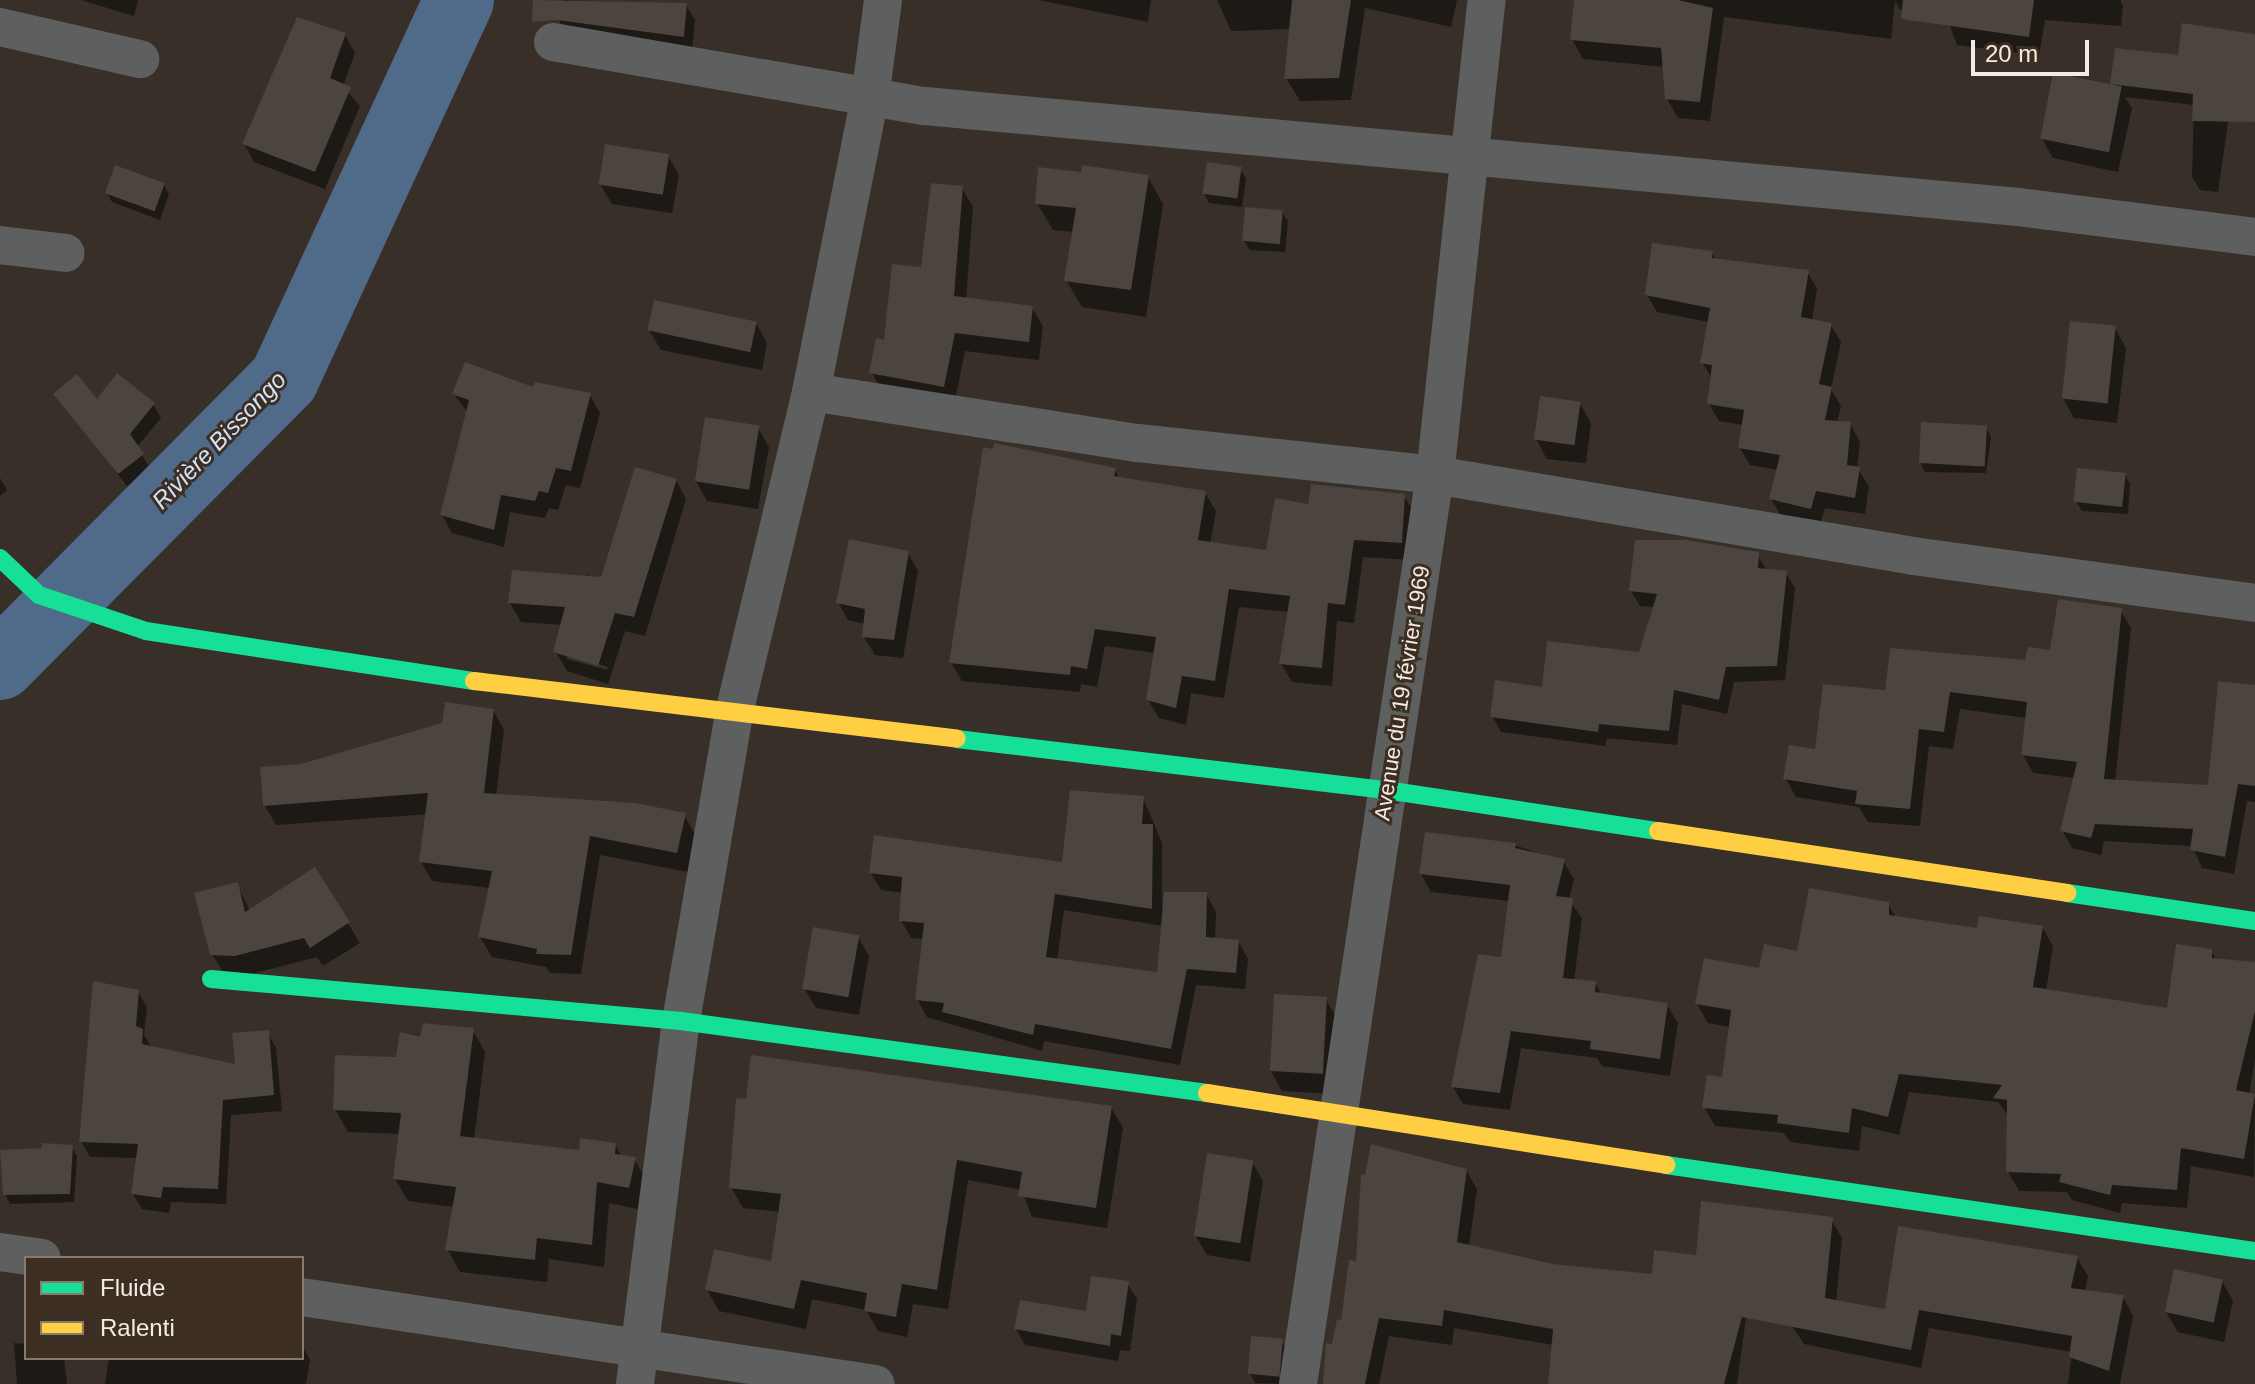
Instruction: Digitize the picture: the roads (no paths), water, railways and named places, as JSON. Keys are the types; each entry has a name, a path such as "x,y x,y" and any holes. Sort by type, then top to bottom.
{"street":[{"path":"638,1366 681,1021 734,713 811,392 870,98 883,0"},
{"name":"Avenue du 19 février 1969","path":"1298,1384 1435,475 1467,154 1487,0"},
{"path":"0,27 140,59"},
{"path":"553,42 870,98 2018,207 2255,237"},
{"path":"0,245 66,253"},
{"path":"811,392 1138,443 1435,475 1913,556 2255,603"},
{"path":"0,558 39,595 146,631 482,682 1386,790 2255,921"},
{"path":"211,979 681,1021 1340,1113 1835,1192 2255,1251"},
{"path":"0,1252 28,1256"},
{"path":"304,1297 638,1366 875,1384"}],"waterway":[{"name":"Rivière Bissongo","path":"0,665 284,379 459,0"}]}
